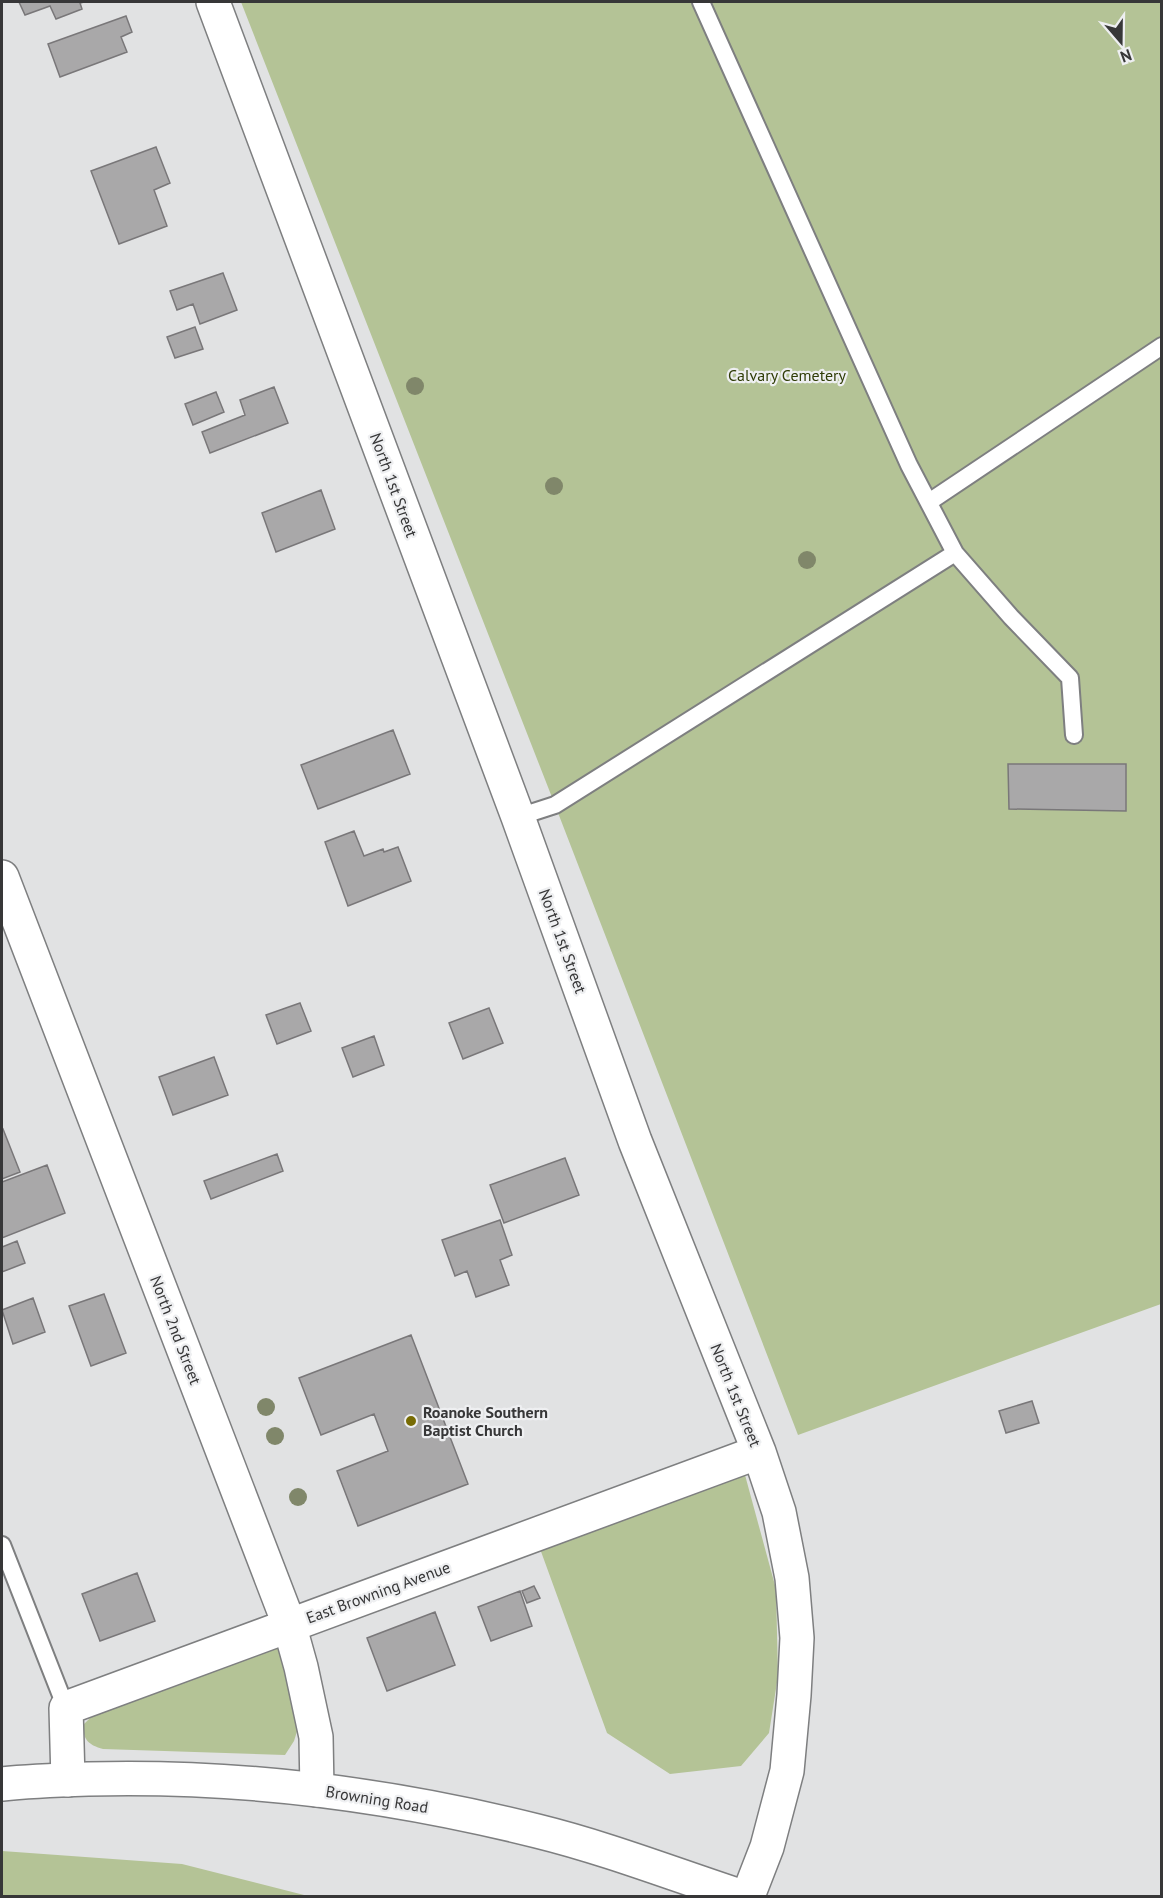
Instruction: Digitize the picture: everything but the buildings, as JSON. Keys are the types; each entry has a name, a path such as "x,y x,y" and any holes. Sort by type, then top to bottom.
{"street":[{"name":"North 1st Street","path":"213,2 518,818 635,1141 759,1452 779,1512 792,1578 796,1638 787,1771 767,1846 748,1896"},
{"name":"North 2nd Street","path":"2,878 289,1624 316,1737 317,1790"},
{"name":"East Browning Avenue","path":"66,1708 759,1452"},
{"path":"66,1708 68,1780"},
{"name":"Browning Road","path":"2,1784 132,1778 187,1780 249,1783 403,1802 539,1831 740,1896"}],"lane":[{"path":"700,2 909,465 956,553 1011,617 1070,678 1074,735"},
{"path":"928,502 1161,346"},
{"path":"518,818 555,805 956,553"},
{"path":"2,1545 66,1708"}],"green space":[{"name":"Calvary Cemetery","path":"241,2 1161,2 1161,1304 798,1435"},
{"path":"745,1475 776,1589 778,1676 769,1733 741,1766 670,1774 607,1733 539,1546"},
{"path":"276,1647 282,1652 299,1725 294,1741 285,1755 103,1749 91,1744 84,1735 83,1725 103,1711"},
{"path":"2,1851 182,1864 308,1896 2,1896"}],"place":[{"name":"Roanoke Southern Baptist Church","path":"411,1421"}]}
